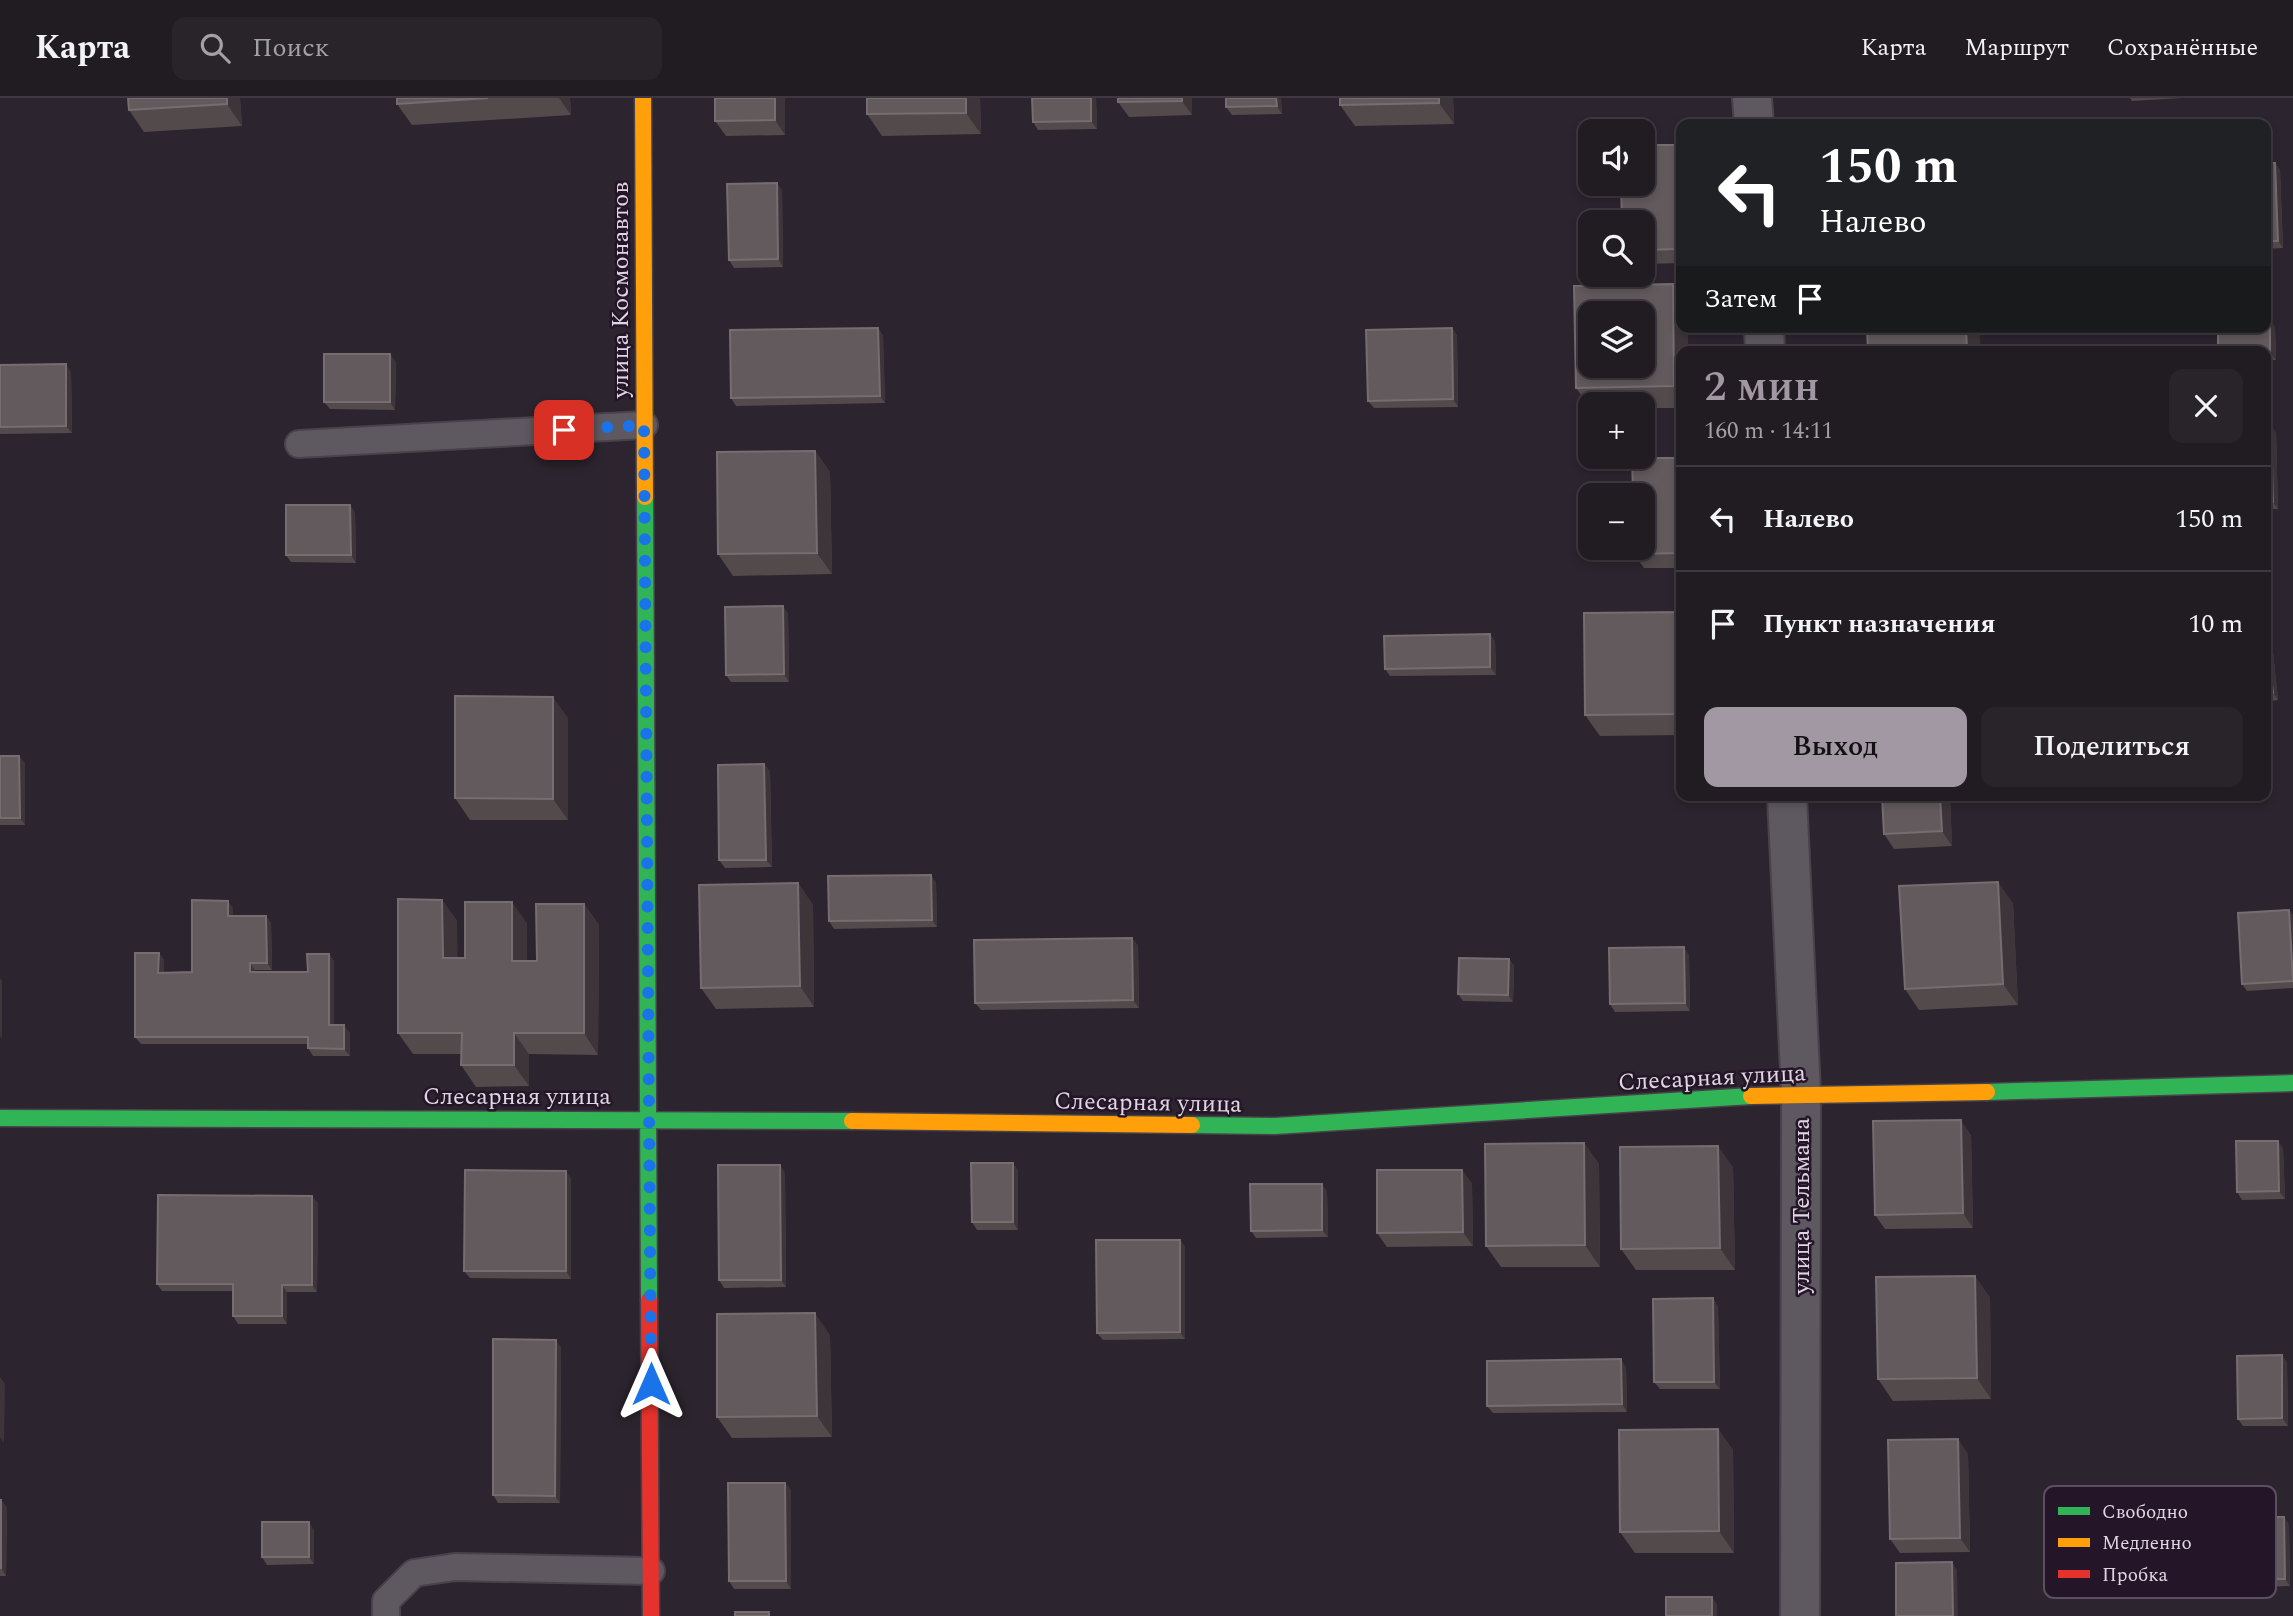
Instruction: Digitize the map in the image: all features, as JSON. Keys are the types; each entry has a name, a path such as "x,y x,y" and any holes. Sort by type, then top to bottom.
{"street":[{"name":"улица Космонавтов","path":"643,98 651,1616"},
{"path":"1752,98 1754,119"},
{"name":"улица Тельмана","path":"1787,801 1801,1093 1800,1616"},
{"name":"Слесарная улица","path":"0,1118 650,1118 1275,1126 1801,1093 1834,1097 2293,1083"}],"lane":[{"path":"299,444 644,425"},
{"path":"386,1616 386,1601 414,1573 455,1567 651,1571"}],"building":[{"path":"128,98 227,98 227,104 129,110"},
{"path":"397,98 488,98 397,104"},
{"path":"715,98 775,98 775,120 715,121"},
{"path":"867,98 966,98 966,113 867,114"},
{"path":"1032,98 1091,98 1091,121 1033,122"},
{"path":"1118,98 1182,98 1182,101 1118,102"},
{"path":"1226,98 1276,98 1277,106 1226,107"},
{"path":"1340,98 1439,98 1439,103 1340,105"},
{"path":"1655,145 1675,145 1676,249 1655,250 1655,210 1622,210 1621,196 1655,196"},
{"path":"2271,163 2275,163 2278,241 2271,241"},
{"path":"777,183 778,259 729,260 727,184"},
{"path":"1655,284 1673,284 1674,386 1576,388 1574,286 1655,287"},
{"path":"878,328 880,396 731,398 730,330"},
{"path":"1452,328 1453,399 1368,401 1366,330"},
{"path":"1867,333 1966,333 1967,346 1868,346"},
{"path":"2218,333 2270,333 2270,346 2218,346"},
{"path":"324,354 390,354 390,402 324,402"},
{"path":"66,364 66,426 0,427 0,365"},
{"path":"2271,425 2273,502 2271,502"},
{"path":"815,451 817,553 718,554 717,452"},
{"path":"1655,458 1676,458 1676,553 1655,554 1655,483 1633,483 1632,469 1655,469"},
{"path":"286,505 350,505 351,555 286,555"},
{"path":"783,606 784,674 726,675 725,607"},
{"path":"1676,612 1676,714 1585,715 1584,613"},
{"path":"1490,634 1490,667 1385,669 1384,636"},
{"path":"455,696 553,697 553,799 455,798"},
{"path":"0,756 19,756 20,818 0,818"},
{"path":"764,764 766,860 719,860 718,765"},
{"path":"1882,801 1940,801 1942,831 1884,834"},
{"path":"931,875 932,920 829,921 828,876"},
{"path":"1998,882 2003,984 1905,989 1899,886"},
{"path":"798,883 800,986 701,988 699,885"},
{"path":"398,899 442,900 443,958 465,958 465,902 512,902 512,961 537,961 536,904 584,904 584,1033 514,1033 514,1065 461,1065 462,1033 398,1033"},
{"path":"192,900 228,901 228,916 266,916 267,963 250,963 250,972 308,972 307,954 329,954 329,1025 344,1025 344,1049 308,1048 308,1037 135,1037 135,953 159,953 158,973 192,972"},
{"path":"2289,910 2293,981 2242,984 2238,913"},
{"path":"1132,938 1133,1000 975,1003 974,940"},
{"path":"1684,947 1685,1003 1610,1004 1609,948"},
{"path":"1459,958 1509,959 1508,995 1458,994"},
{"path":"1961,1120 1963,1213 1875,1215 1873,1121"},
{"path":"2236,1141 2278,1141 2279,1191 2237,1192"},
{"path":"1584,1143 1585,1245 1486,1246 1485,1144"},
{"path":"1718,1146 1720,1248 1621,1249 1620,1147"},
{"path":"971,1163 1013,1163 1013,1222 972,1222"},
{"path":"718,1165 780,1165 781,1280 719,1280"},
{"path":"465,1170 566,1171 566,1271 464,1271"},
{"path":"1377,1170 1462,1170 1463,1232 1377,1233"},
{"path":"1250,1184 1322,1184 1322,1230 1251,1231"},
{"path":"158,1195 312,1196 312,1285 282,1285 282,1316 233,1316 233,1284 157,1284"},
{"path":"1096,1240 1180,1240 1180,1332 1097,1333"},
{"path":"1975,1276 1977,1378 1878,1379 1876,1277"},
{"path":"1713,1298 1714,1382 1654,1382 1653,1299"},
{"path":"815,1313 817,1416 717,1417 717,1314"},
{"path":"493,1339 556,1340 555,1496 493,1495"},
{"path":"2282,1355 2282,1418 2238,1419 2237,1356"},
{"path":"1621,1359 1622,1404 1487,1406 1487,1361"},
{"path":"1718,1429 1719,1531 1620,1532 1619,1430"},
{"path":"1958,1439 1960,1538 1890,1539 1888,1440"},
{"path":"728,1483 785,1483 786,1581 729,1581"},
{"path":"1,1500 1,1568 0,1568"},
{"path":"2276,1517 2284,1517 2285,1579 2276,1579"},
{"path":"262,1522 309,1522 309,1557 262,1557"},
{"path":"1952,1562 1953,1616 1896,1616 1896,1563"},
{"path":"1666,1597 1712,1597 1712,1616 1666,1616"},
{"path":"735,1612 769,1612 769,1616 735,1616"}],"traffic: fast":[{"path":"645,497 649,1300"},
{"path":"1987,1092 2293,1083"},
{"path":"1192,1125 1275,1126 1751,1096"},
{"path":"0,1118 852,1121"}],"traffic: slow":[{"path":"643,98 645,497"},
{"path":"1751,1096 1987,1092"},
{"path":"852,1121 1192,1125"}],"traffic: jam":[{"path":"649,1300 651,1616"}],"route":[{"path":"564,430 644,425 651,1384"}]}
